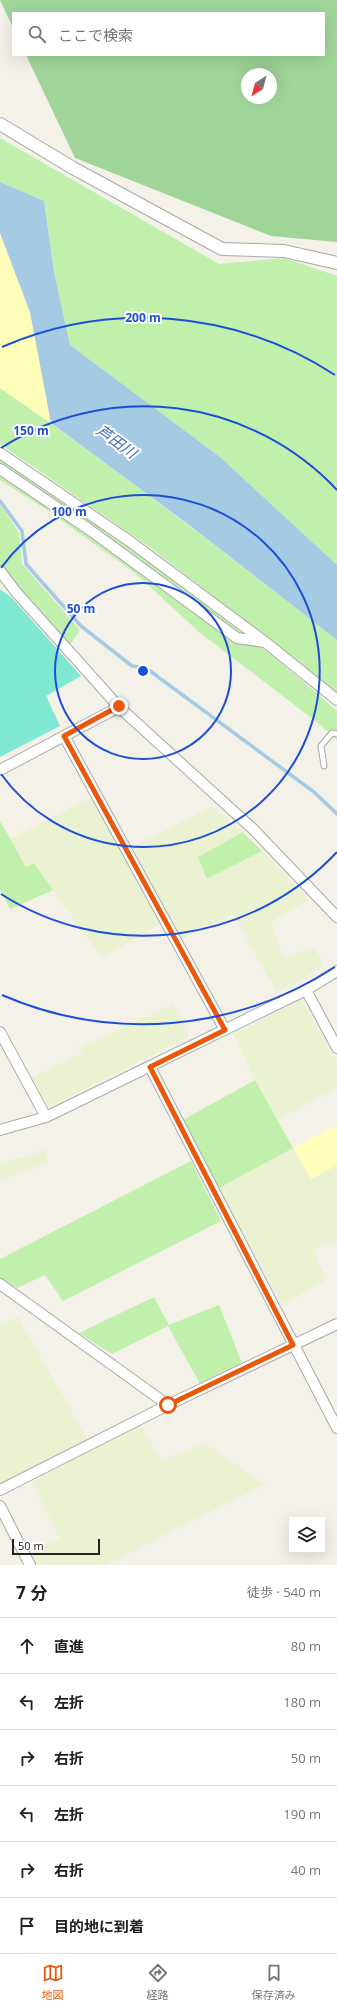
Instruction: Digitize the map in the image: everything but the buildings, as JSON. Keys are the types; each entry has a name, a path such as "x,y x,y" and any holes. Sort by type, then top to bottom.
{"street":[{"path":"0,124 73,168 222,249 284,251 337,263"},
{"path":"0,453 128,540 265,642 337,700"},
{"path":"0,469 90,530 237,638 265,642"},
{"path":"0,571 21,598 119,706 252,829 337,917"},
{"path":"0,770 119,706"},
{"path":"64,736 225,1030"},
{"path":"0,1130 46,1118 306,990 337,971"},
{"path":"306,990 337,1048"},
{"path":"0,1032 46,1118"},
{"path":"150,1067 337,1428"},
{"path":"0,1284 168,1405"},
{"path":"0,1490 168,1405 337,1324"},
{"path":"0,1506 30,1565"}],"lane":[{"path":"324,766 321,746 332,733 337,734"}],"green space":[{"path":"0,0 337,0 337,242 271,236 75,158 26,56 325,56 325,12 12,12 12,26"},
{"path":"0,138 219,264 284,258 337,276 337,565 220,457 70,345 54,272 44,201 0,182"},
{"path":"0,388 128,480 337,640 337,695 297,661 148,546 0,444"},
{"path":"0,459 130,547 280,662 337,711 337,740 318,723 199,632 135,573 44,508 0,480"},
{"path":"0,504 19,533 22,564 80,630 70,645 12,582 0,564"},
{"path":"96,795 161,923 102,958 34,863 26,867 10,839"},
{"path":"212,806 243,832 198,857 207,878 262,851 309,900 270,922 285,959 314,947 324,966 277,992 232,913 180,940 133,847"},
{"path":"0,821 26,867 34,863 53,890 10,909 0,889"},
{"path":"243,832 262,851 207,879 198,857"},
{"path":"301,1000 337,1062 337,1088 277,1119 255,1080 234,1034"},
{"path":"173,1004 189,1036 48,1107 32,1078 83,1053 79,1048"},
{"path":"255,1080 293,1148 219,1188 183,1120"},
{"path":"293,1148 311,1179 337,1165 337,1242 313,1250 327,1280 282,1304 219,1188"},
{"path":"46,1150 48,1162 0,1181 0,1164"},
{"path":"191,1161 221,1221 63,1301 45,1275 17,1288 0,1278 0,1259"},
{"path":"154,1297 169,1325 219,1305 242,1363 200,1384 168,1326 112,1354 79,1333"},
{"path":"18,1317 88,1440 0,1484 0,1325"},
{"path":"140,1425 162,1461 204,1443 265,1484 105,1565 37,1565 32,1554 60,1539 32,1482"}],"sand":[{"path":"0,233 30,312 51,423 0,388"},
{"path":"337,1126 337,1165 311,1179 293,1148"}],"shaded area":[{"path":"0,589 12,598 81,676 46,696 60,726 0,757"}],"water":[{"name":"芦田川","path":"0,182 44,201 54,272 70,345 220,457 337,565 337,640 185,522 51,423 30,312 0,233"}],"waterway":[{"path":"0,501 22,531 26,564 81,626 132,666 146,668 314,792 337,814"}],"route":[{"path":"119,706 64,736 225,1030 150,1067 293,1345 168,1405"}]}
